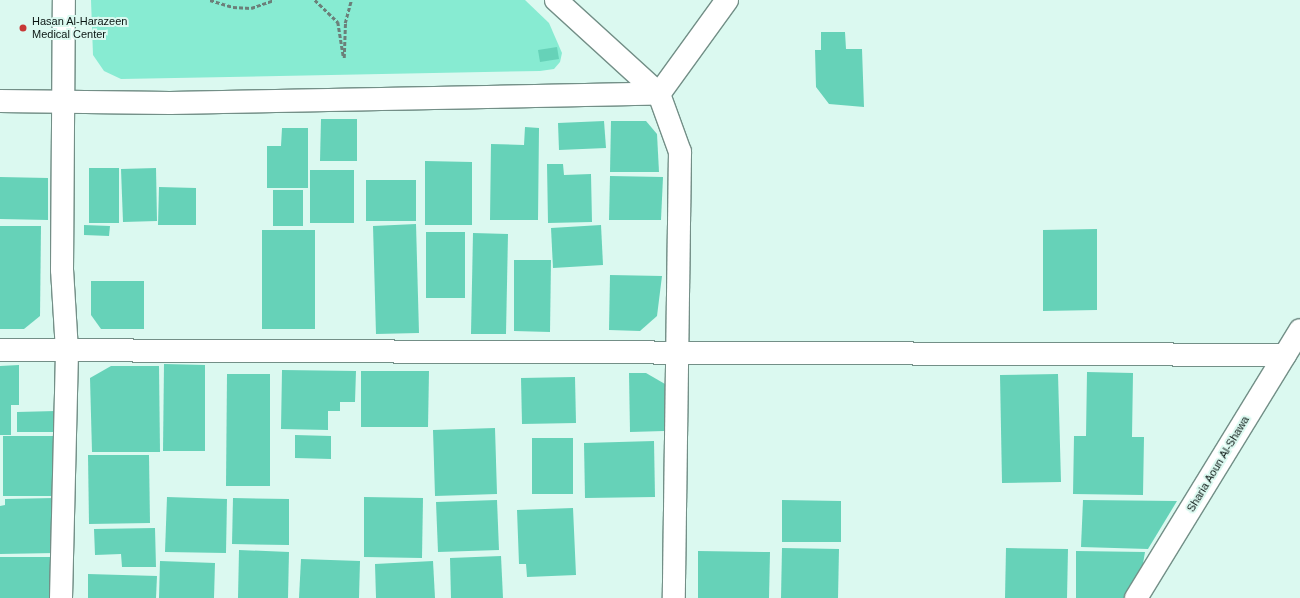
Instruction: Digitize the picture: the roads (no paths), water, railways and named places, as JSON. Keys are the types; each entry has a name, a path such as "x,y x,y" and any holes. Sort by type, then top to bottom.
{"street":[{"path":"61,598 67,350 62,270 66,104 64,0"},
{"path":"556,0 659,94 680,152 674,598"},
{"path":"659,94 727,0"},
{"path":"0,101 66,104 659,94"},
{"name":"Sharia Aoun Al-Shawa","path":"1136,598 1300,330"},
{"path":"0,350 677,351 1285,355"}],"place":[{"name":"Hasan Al-Harazeen Medical Center","path":"23,28"}]}
